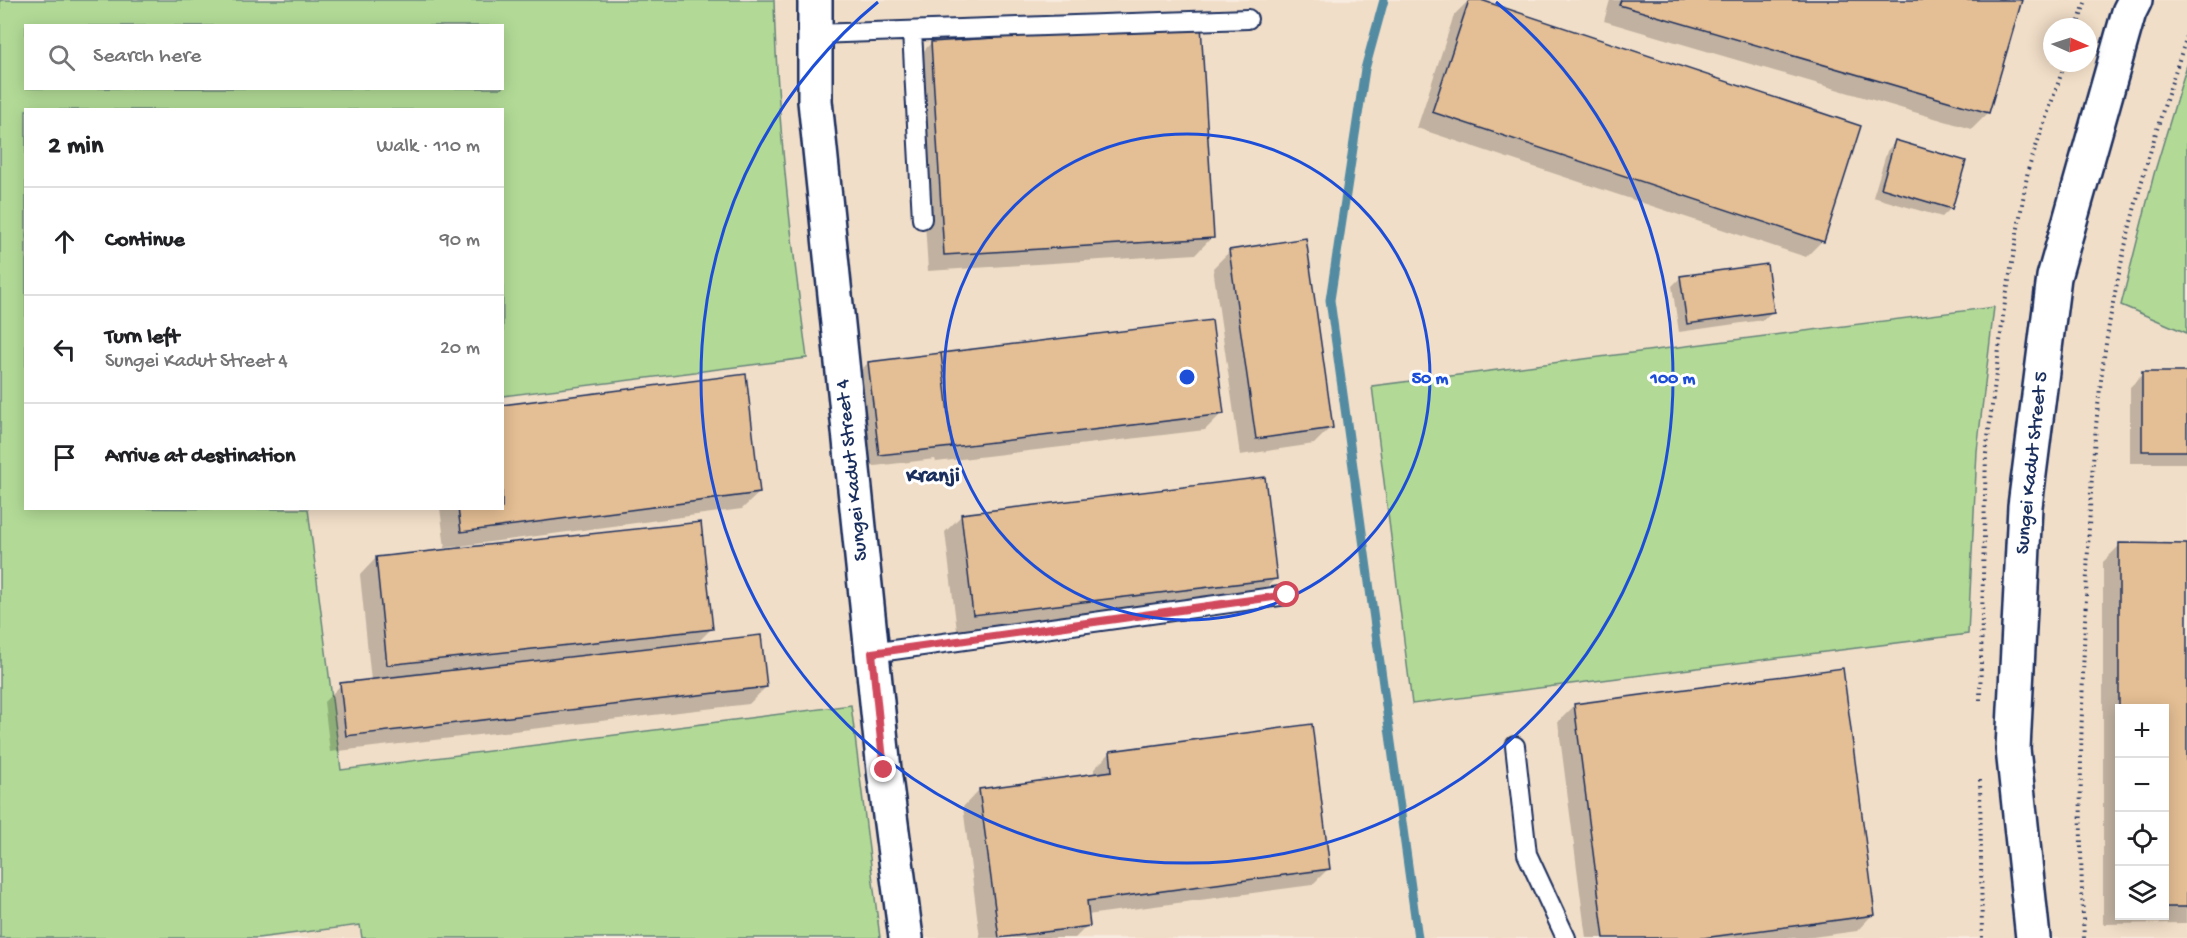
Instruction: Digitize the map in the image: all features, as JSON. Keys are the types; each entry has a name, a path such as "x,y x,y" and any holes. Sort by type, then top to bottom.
{"street":[{"name":"Sungei Kadut Street 4","path":"815,0 815,101 872,653 906,938"},
{"name":"Sungei Kadut Street 5","path":"2033,938 2013,749 2025,506 2054,276 2129,12 2135,0"}],"lane":[{"path":"815,33 1248,19"},
{"path":"912,30 922,219"},
{"path":"872,653 1287,595"},
{"path":"1515,746 1527,854 1566,938"}],"path":[{"path":"2080,18 2086,0"},
{"path":"2084,938 2081,868 2082,698 2090,508 2100,384 2117,283 2158,126 2187,36"}],"shaded area":[{"path":"0,0 2187,0 2187,938 0,938"}],"green space":[{"path":"0,0 774,0 778,90 786,179 807,358 504,396 504,108 24,108 24,510 308,510 341,770 851,705 880,938 362,938 360,925 258,938 0,938"},
{"path":"2187,65 2187,333 2121,305 2154,174"},
{"path":"1994,307 1977,451 1968,634 1412,704 1372,386"}],"building":[{"path":"1469,0 1481,0 1861,126 1824,242 1432,112"},
{"path":"1621,0 2022,0 1989,113 1619,5"},
{"path":"1201,25 1214,238 944,255 931,42"},
{"path":"1895,140 1966,161 1952,209 1881,188"},
{"path":"1306,238 1333,428 1256,439 1229,250"},
{"path":"1767,264 1774,312 1687,324 1680,276"},
{"path":"1212,320 1224,414 952,447 941,353"},
{"path":"941,353 952,447 879,455 868,362"},
{"path":"2142,372 2187,372 2187,451 2142,451"},
{"path":"746,374 760,493 461,532 458,510 504,510 504,405"},
{"path":"1265,477 1277,579 973,615 961,514"},
{"path":"701,522 713,629 387,665 376,557"},
{"path":"2119,543 2187,544 2187,907 2169,907 2169,704 2119,704"},
{"path":"761,635 767,687 346,736 340,683"},
{"path":"1843,668 1875,915 1703,938 1604,938 1574,704"},
{"path":"1312,724 1330,869 1087,901 1090,926 999,938 979,789 1112,771 1110,751"}],"waterway":[{"path":"1384,0 1365,69 1330,300 1418,938"}],"district":[{"name":"Kranji","path":"933,477"}],"route":[{"path":"884,770 872,653 1287,595"}]}
